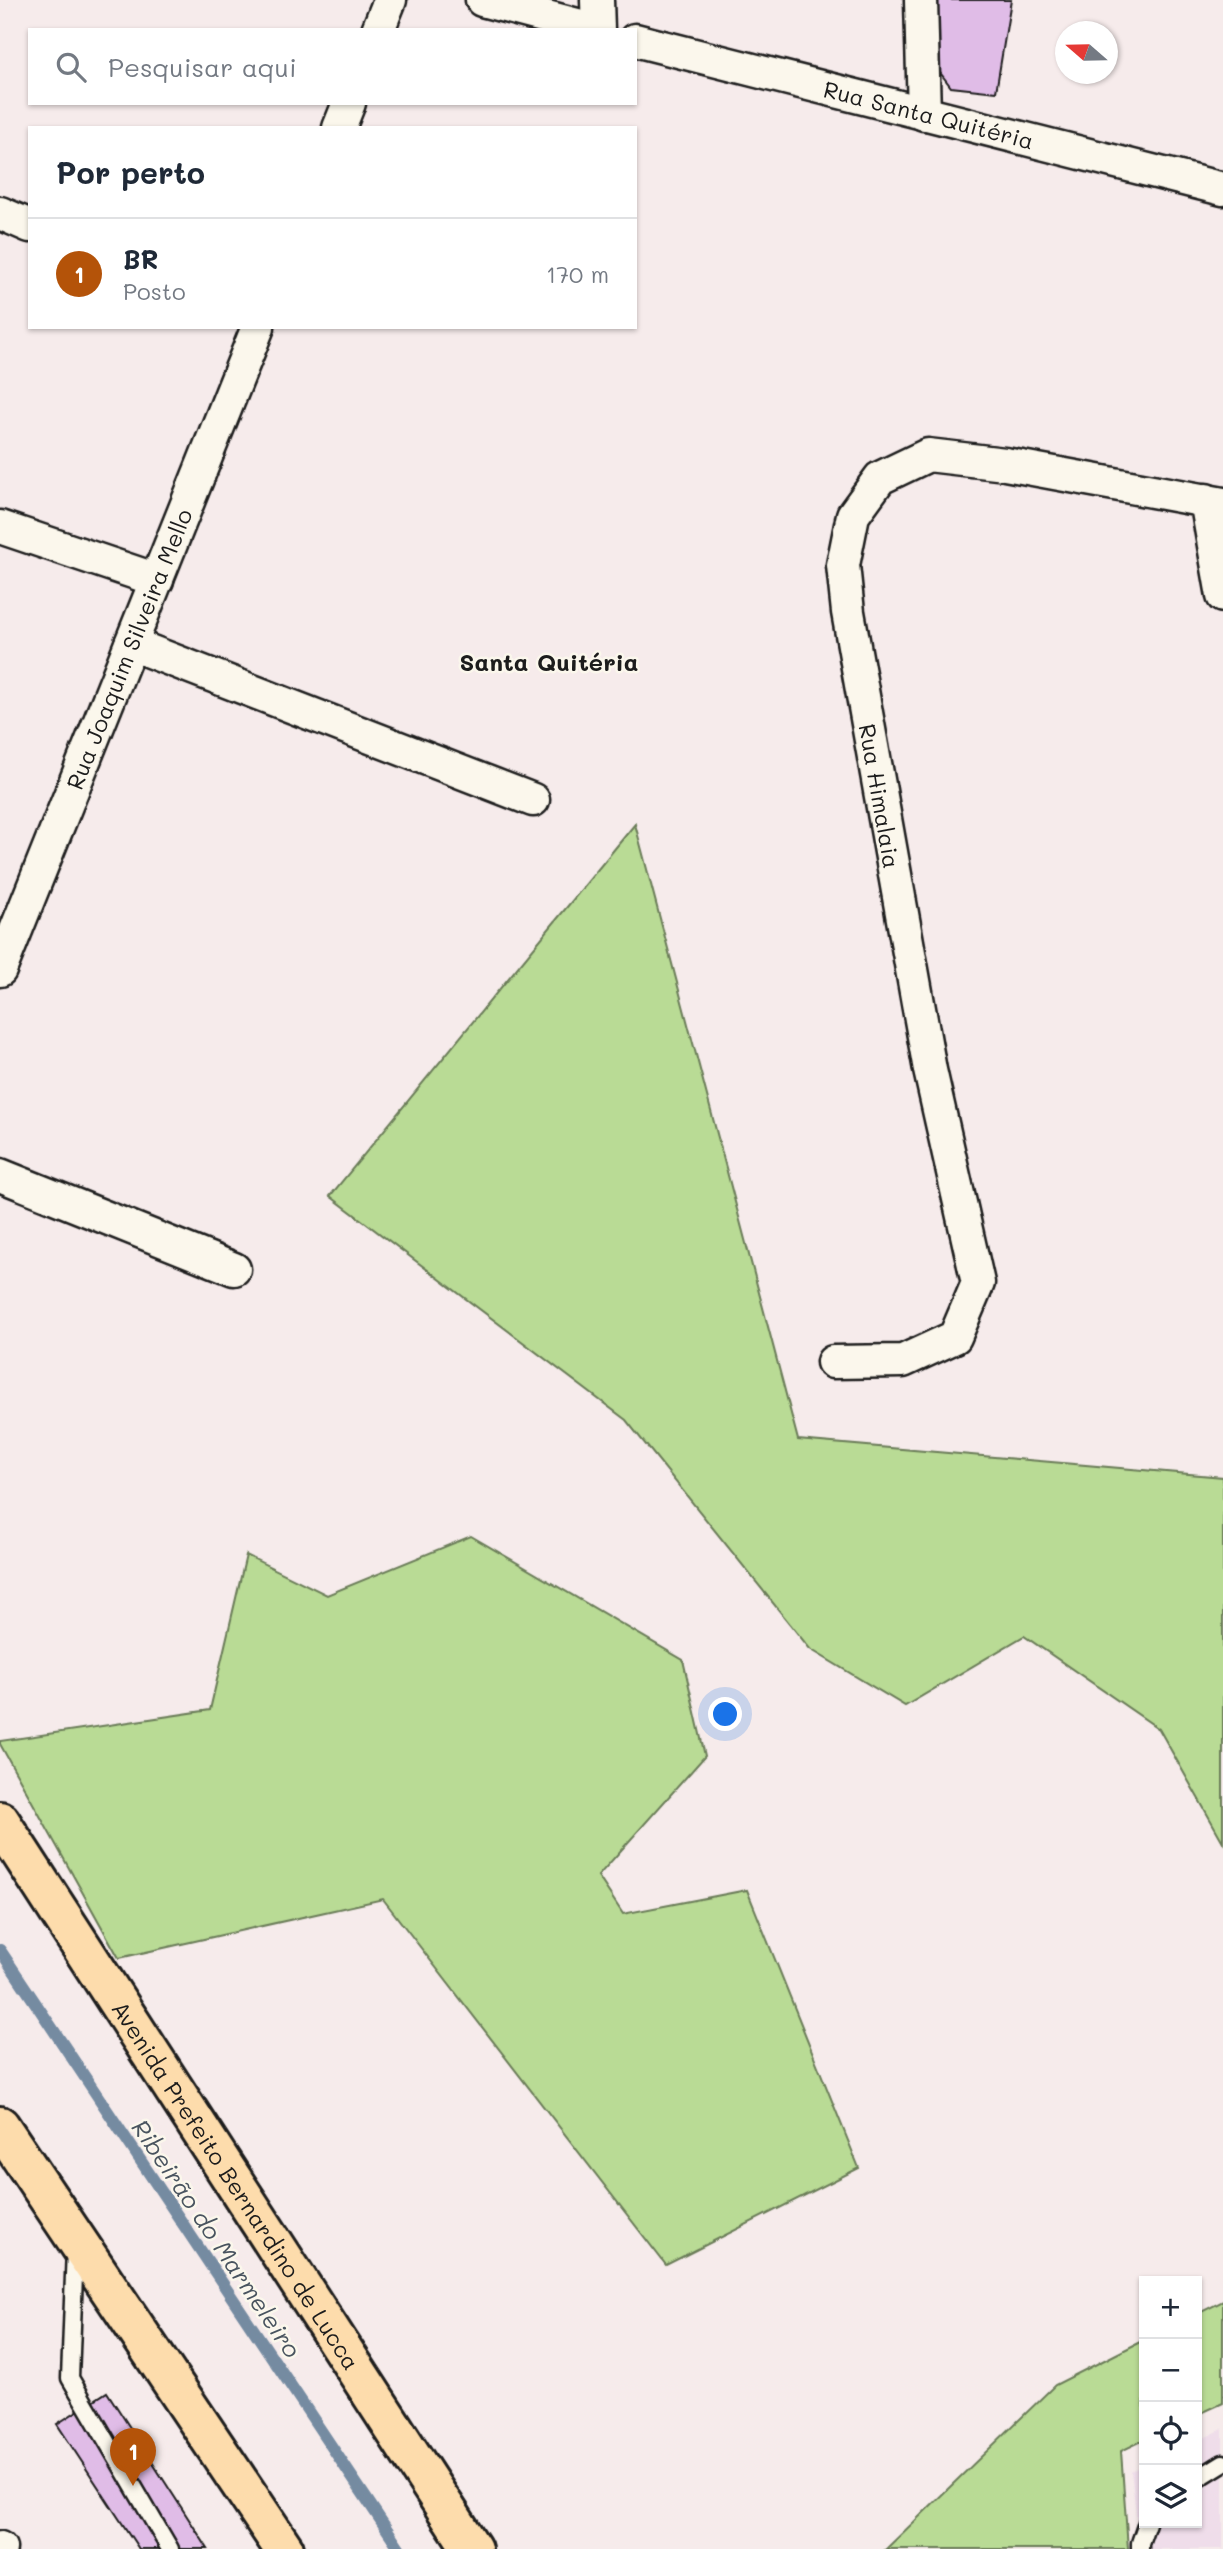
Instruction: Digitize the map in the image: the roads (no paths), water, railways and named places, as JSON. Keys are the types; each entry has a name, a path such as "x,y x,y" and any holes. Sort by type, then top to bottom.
{"highway":[{"name":"Avenida Prefeito Bernardino de Lucca","path":"0,1821 472,2549"},
{"path":"0,2126 284,2549"}],"street":[{"path":"380,28 390,0"},
{"path":"482,0 589,28"},
{"path":"597,0 597,28"},
{"path":"921,0 924,114"},
{"name":"Rua Santa Quitéria","path":"637,41 1223,189"},
{"path":"340,126 348,105"},
{"path":"0,213 28,225"},
{"name":"Rua Joaquim Silveira Mello","path":"0,970 257,329"},
{"name":"Rua Himalaia","path":"833,1362 903,1362 955,1337 978,1283 930,1070 848,612 843,565 853,514 880,478 928,455 1005,464 1215,502"},
{"path":"1215,502 1223,596"},
{"path":"0,527 157,580"},
{"path":"131,643 533,800"},
{"path":"0,1175 234,1269"}],"lane":[{"path":"75,2240 70,2378 170,2549"},
{"path":"1202,2476 1223,2463"},
{"path":"1140,2549 1145,2528"}],"waterway":[{"name":"Ribeirão do Marmeleiro","path":"0,1950 400,2549"}],"place":[{"name":"BR","path":"133,2486"}],"district":[{"name":"Santa Quitéria","path":"549,661"}]}
